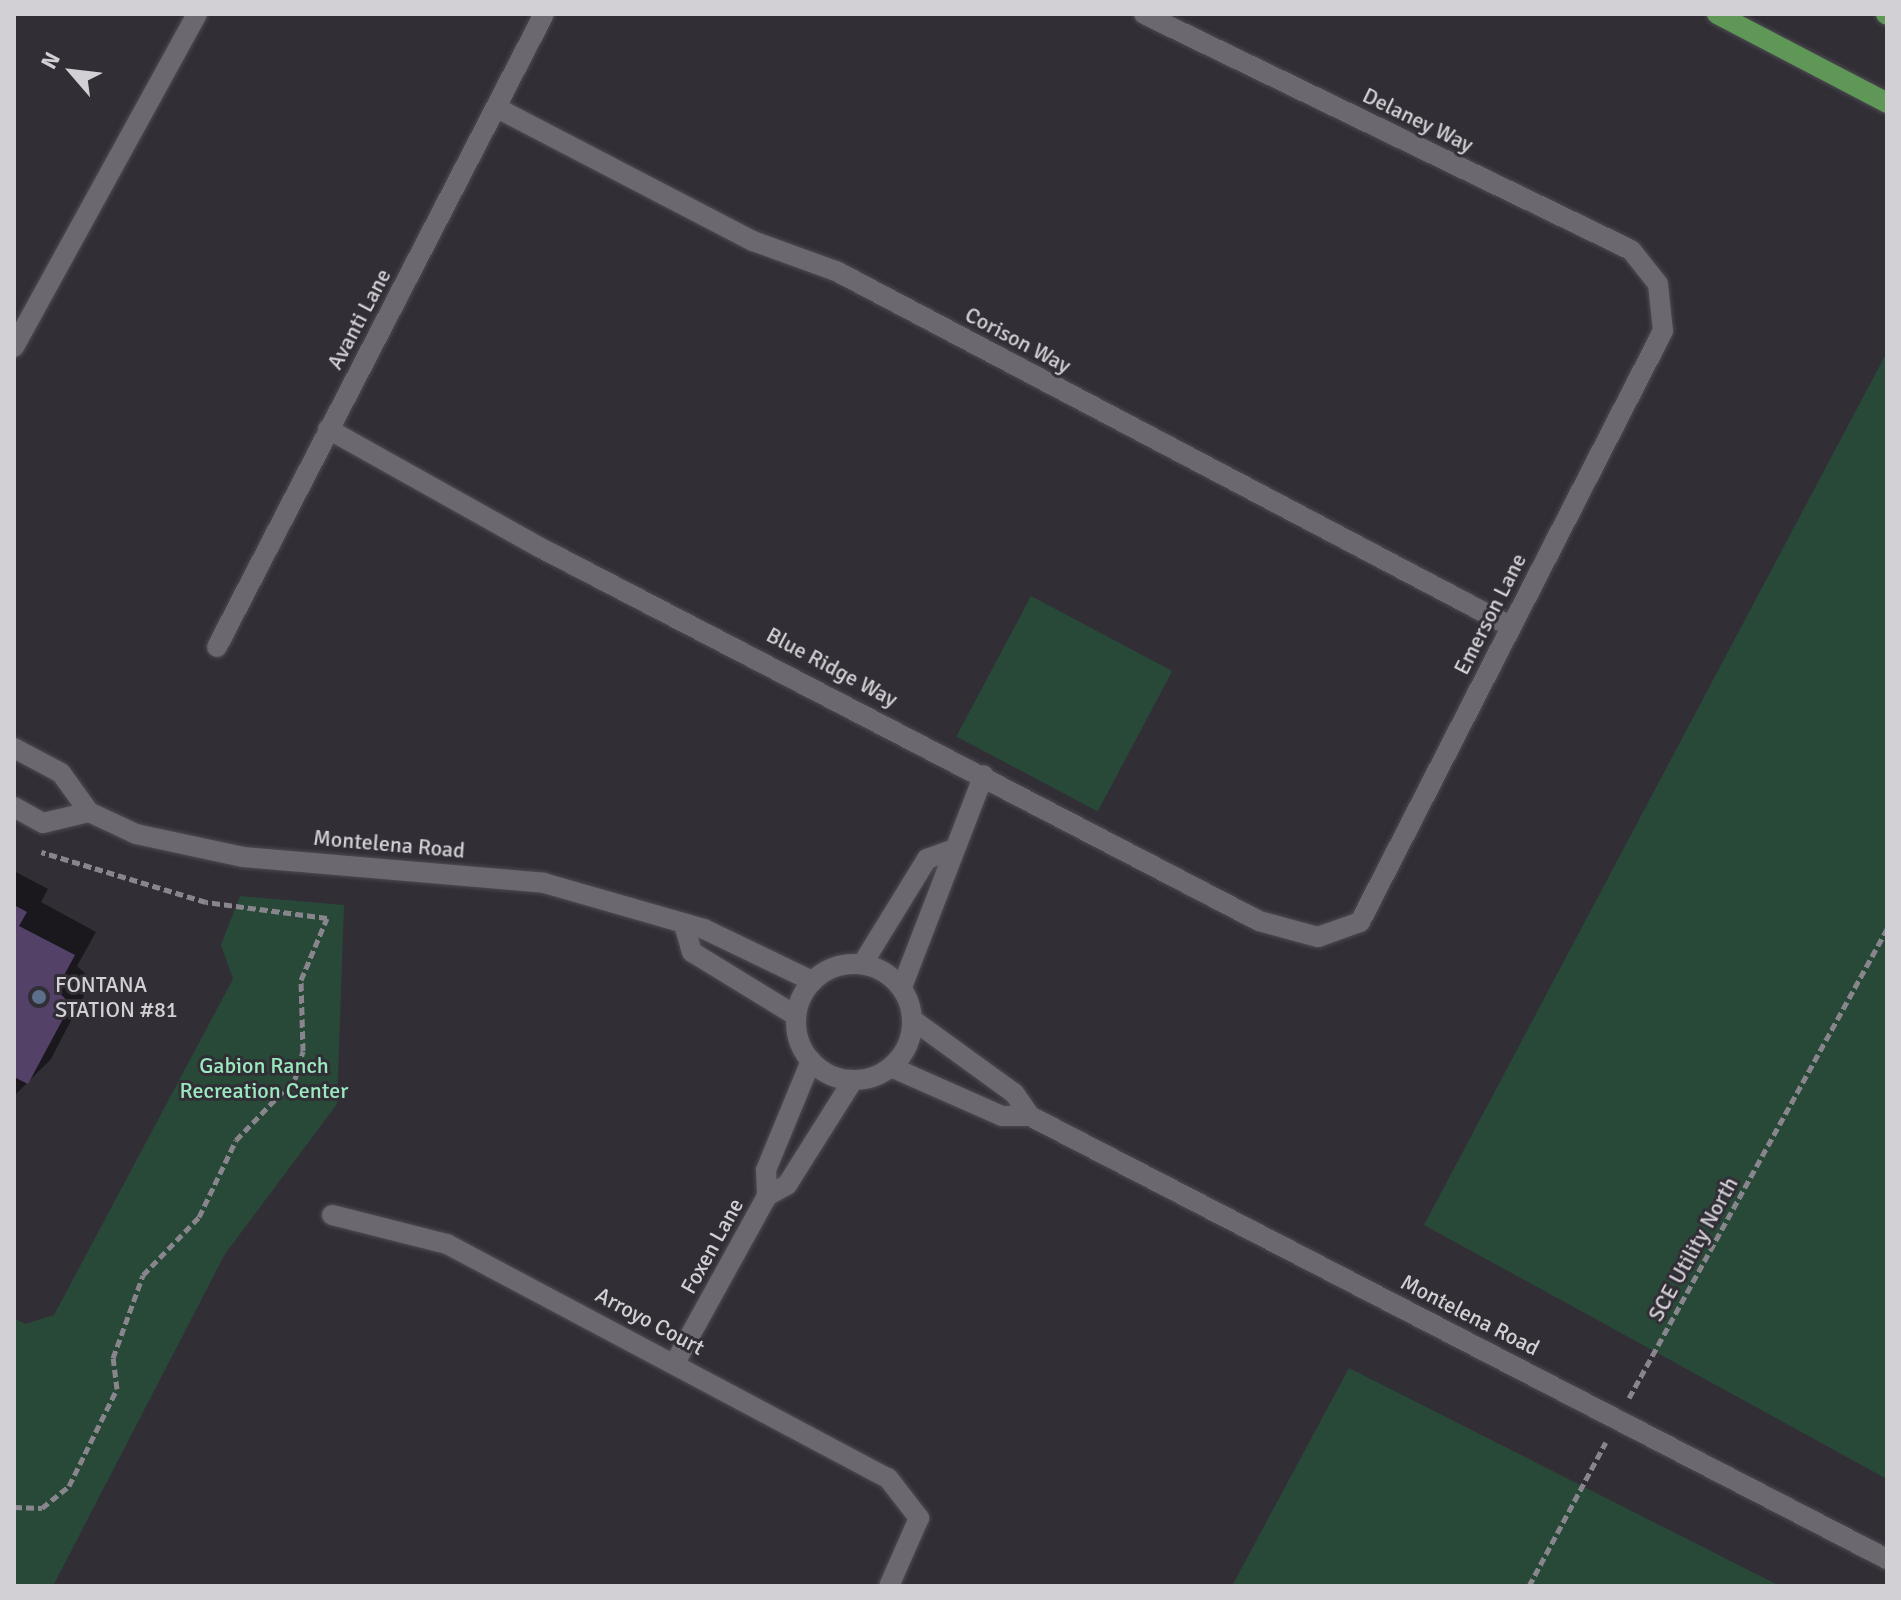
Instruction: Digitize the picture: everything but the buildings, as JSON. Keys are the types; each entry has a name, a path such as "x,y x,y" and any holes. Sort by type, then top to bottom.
{"main road":[{"path":"1717,14 1887,103"}],"street":[{"path":"14,347 197,14"},
{"name":"Avanti Lane","path":"217,647 328,429 499,109 544,14"},
{"name":"Delaney Way","path":"1145,14 1631,250 1658,284"},
{"name":"Corison Way","path":"499,109 753,241 838,272 1510,626"},
{"name":"Emerson Lane","path":"1318,937 1360,922 1663,331 1658,284"},
{"name":"Blue Ridge Way","path":"328,429 541,548 984,775 1259,921 1318,937"},
{"name":"Montelena Road","path":"14,748 61,773 89,812 136,834 243,857 544,883 685,928 704,929 812,981"},
{"path":"902,987 951,875 949,851 984,775"},
{"path":"14,807 43,823 89,812"},
{"path":"863,963 927,859 949,851"},
{"path":"685,928 692,952 795,1015 811,1061 853,1080 891,1067 903,1054 913,1020 902,987 863,963 827,969 812,981 795,1015"},
{"name":"Montelena Road","path":"913,1020 1014,1093 1030,1116"},
{"name":"Foxen Lane","path":"676,1361 767,1196 766,1170 811,1061"},
{"name":"Montelena Road","path":"891,1067 1002,1116 1030,1116 1887,1559"},
{"name":"Foxen Lane","path":"767,1196 787,1185 853,1080"},
{"name":"Arroyo Court","path":"332,1215 447,1244 676,1361 888,1478 919,1518 889,1586"}],"path":[{"path":"14,1507 42,1508 69,1486 117,1389 113,1358 143,1275 199,1217 225,1157 295,1079 303,1051 301,980 327,918 151,890 26,845"},
{"name":"SCE Utility North","path":"1529,1586 1887,929"}],"green space":[{"path":"1887,352 1887,1479 1424,1225"},
{"path":"1031,596 1172,671 1098,812 956,736"},
{"name":"Gabion Ranch Recreation Center","path":"240,896 344,905 337,1104 225,1254 53,1586 14,1586 14,1318 25,1324 54,1315 233,979 221,945"},
{"path":"1349,1368 1780,1586 1232,1586"}],"place":[{"name":"FONTANA STATION #81","path":"39,997"}]}
